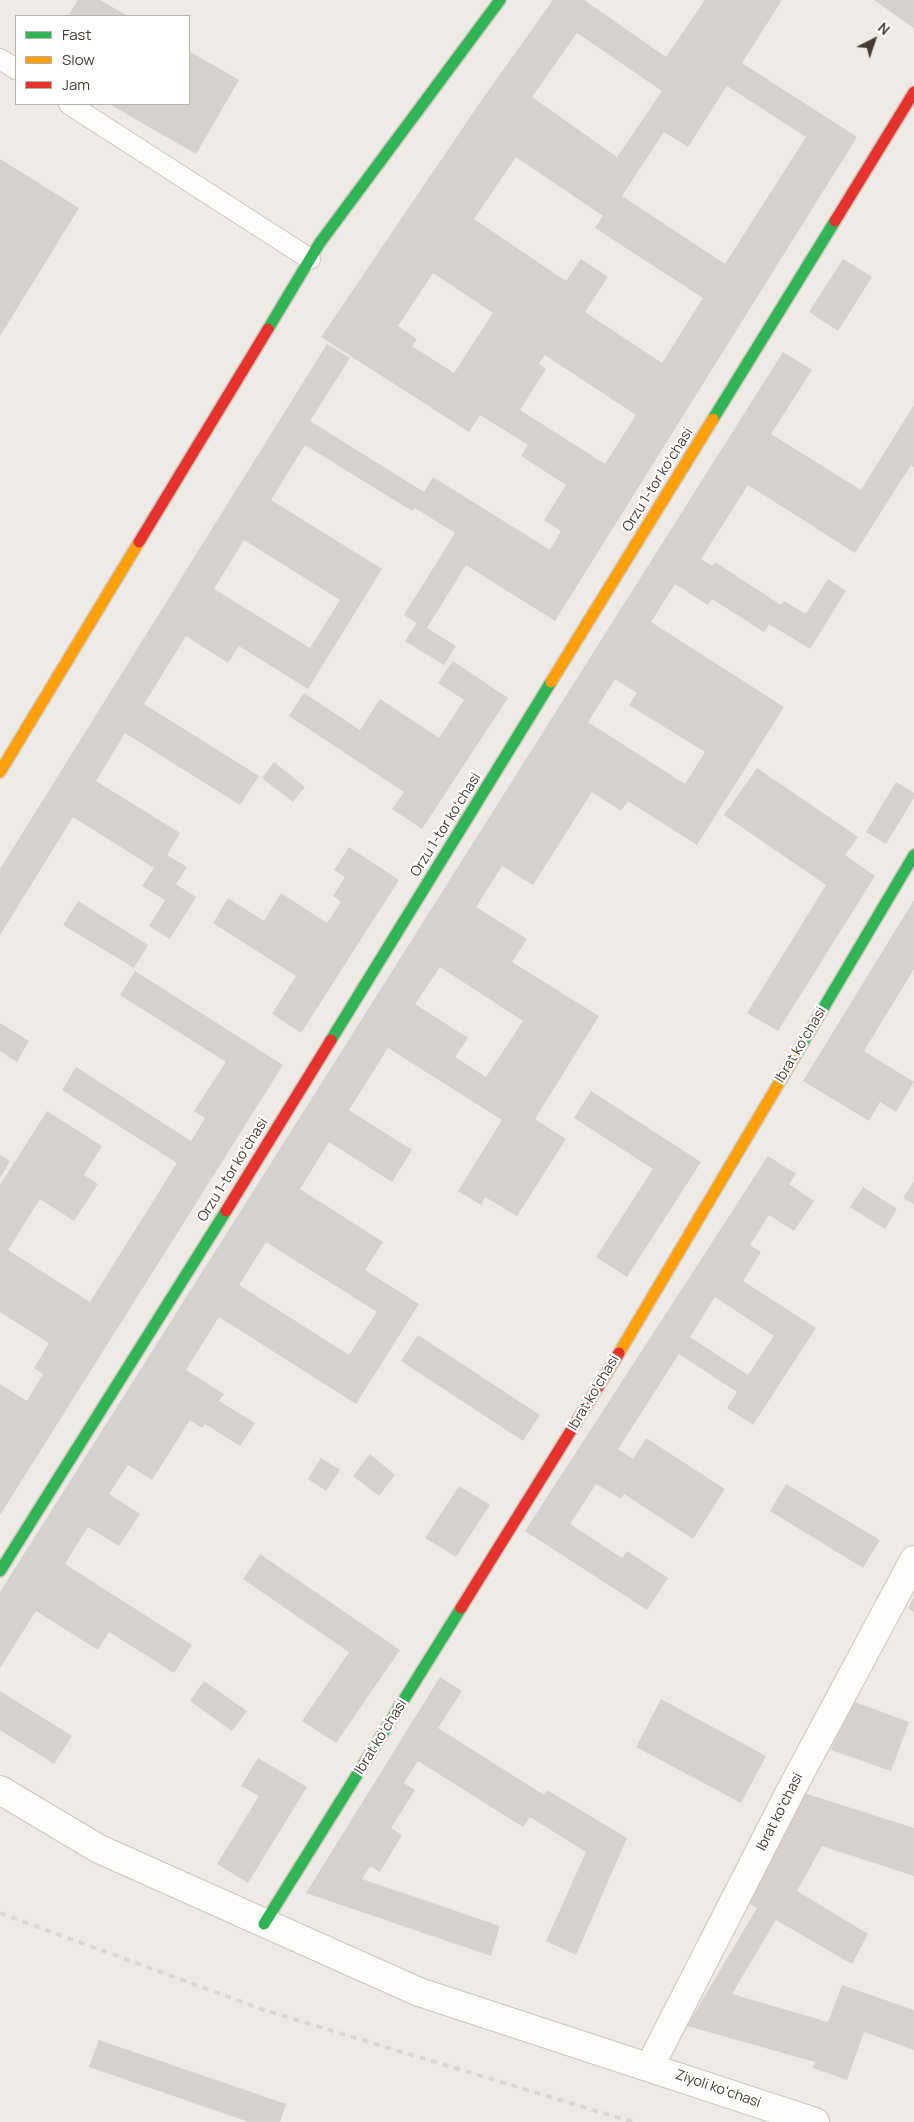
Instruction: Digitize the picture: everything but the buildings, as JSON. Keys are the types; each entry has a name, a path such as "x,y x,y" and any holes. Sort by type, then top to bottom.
{"street":[{"path":"0,772 319,244 500,0"},
{"name":"Orzu 1-tor koʻchasi","path":"0,1571 280,1124 910,109"},
{"name":"Ibrat koʻchasi","path":"264,1924 591,1399 914,855"},
{"name":"Ibrat koʻchasi","path":"650,2066 791,1790 914,1560"},
{"name":"Ziyoli koʻchasi","path":"0,1790 99,1849 419,1992 650,2066 815,2122"}],"lane":[{"path":"0,59 15,69"},
{"path":"71,105 310,259"}],"railway":[{"path":"0,1913 264,2010 633,2122"}],"traffic: fast":[{"path":"268,329 319,244 500,0"},
{"path":"713,419 835,221"},
{"path":"331,1040 551,682"},
{"path":"795,1056 914,855"},
{"path":"0,1571 226,1211"},
{"path":"264,1924 461,1608"}],"traffic: slow":[{"path":"551,682 713,419"},
{"path":"0,772 139,542"},
{"path":"619,1353 795,1056"}],"traffic: jam":[{"path":"835,221 914,92"},
{"path":"139,542 268,329"},
{"path":"226,1211 331,1040"},
{"path":"461,1608 619,1353"}]}
